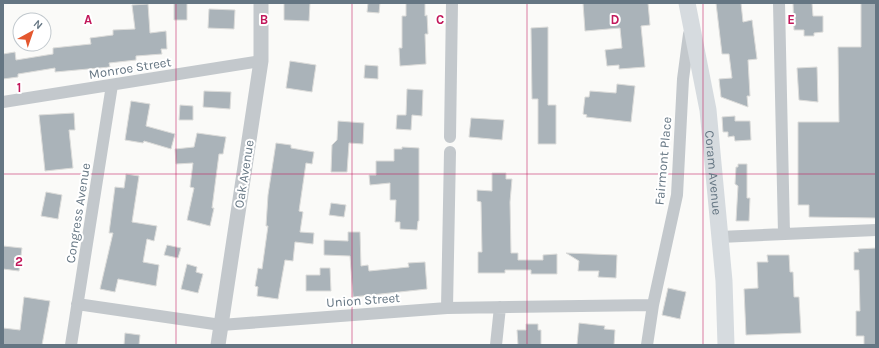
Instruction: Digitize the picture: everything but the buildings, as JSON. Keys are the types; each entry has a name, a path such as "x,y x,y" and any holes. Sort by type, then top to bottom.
{"main road":[{"name":"Coram Avenue","path":"687,3 690,26 708,110 720,237 726,345"}],"street":[{"name":"Oak Avenue","path":"218,345 261,61 261,3"},
{"path":"450,137 452,3"},
{"path":"779,3 784,234"},
{"name":"Fairmont Place","path":"647,345 653,305 676,195 684,79 690,26"},
{"name":"Monroe Street","path":"3,102 261,61"},
{"name":"Congress Avenue","path":"71,345 112,85"},
{"path":"447,308 450,152"},
{"path":"720,237 876,230"},
{"name":"Union Street","path":"77,304 221,325 447,308 653,305"},
{"path":"496,345 500,307"}]}
